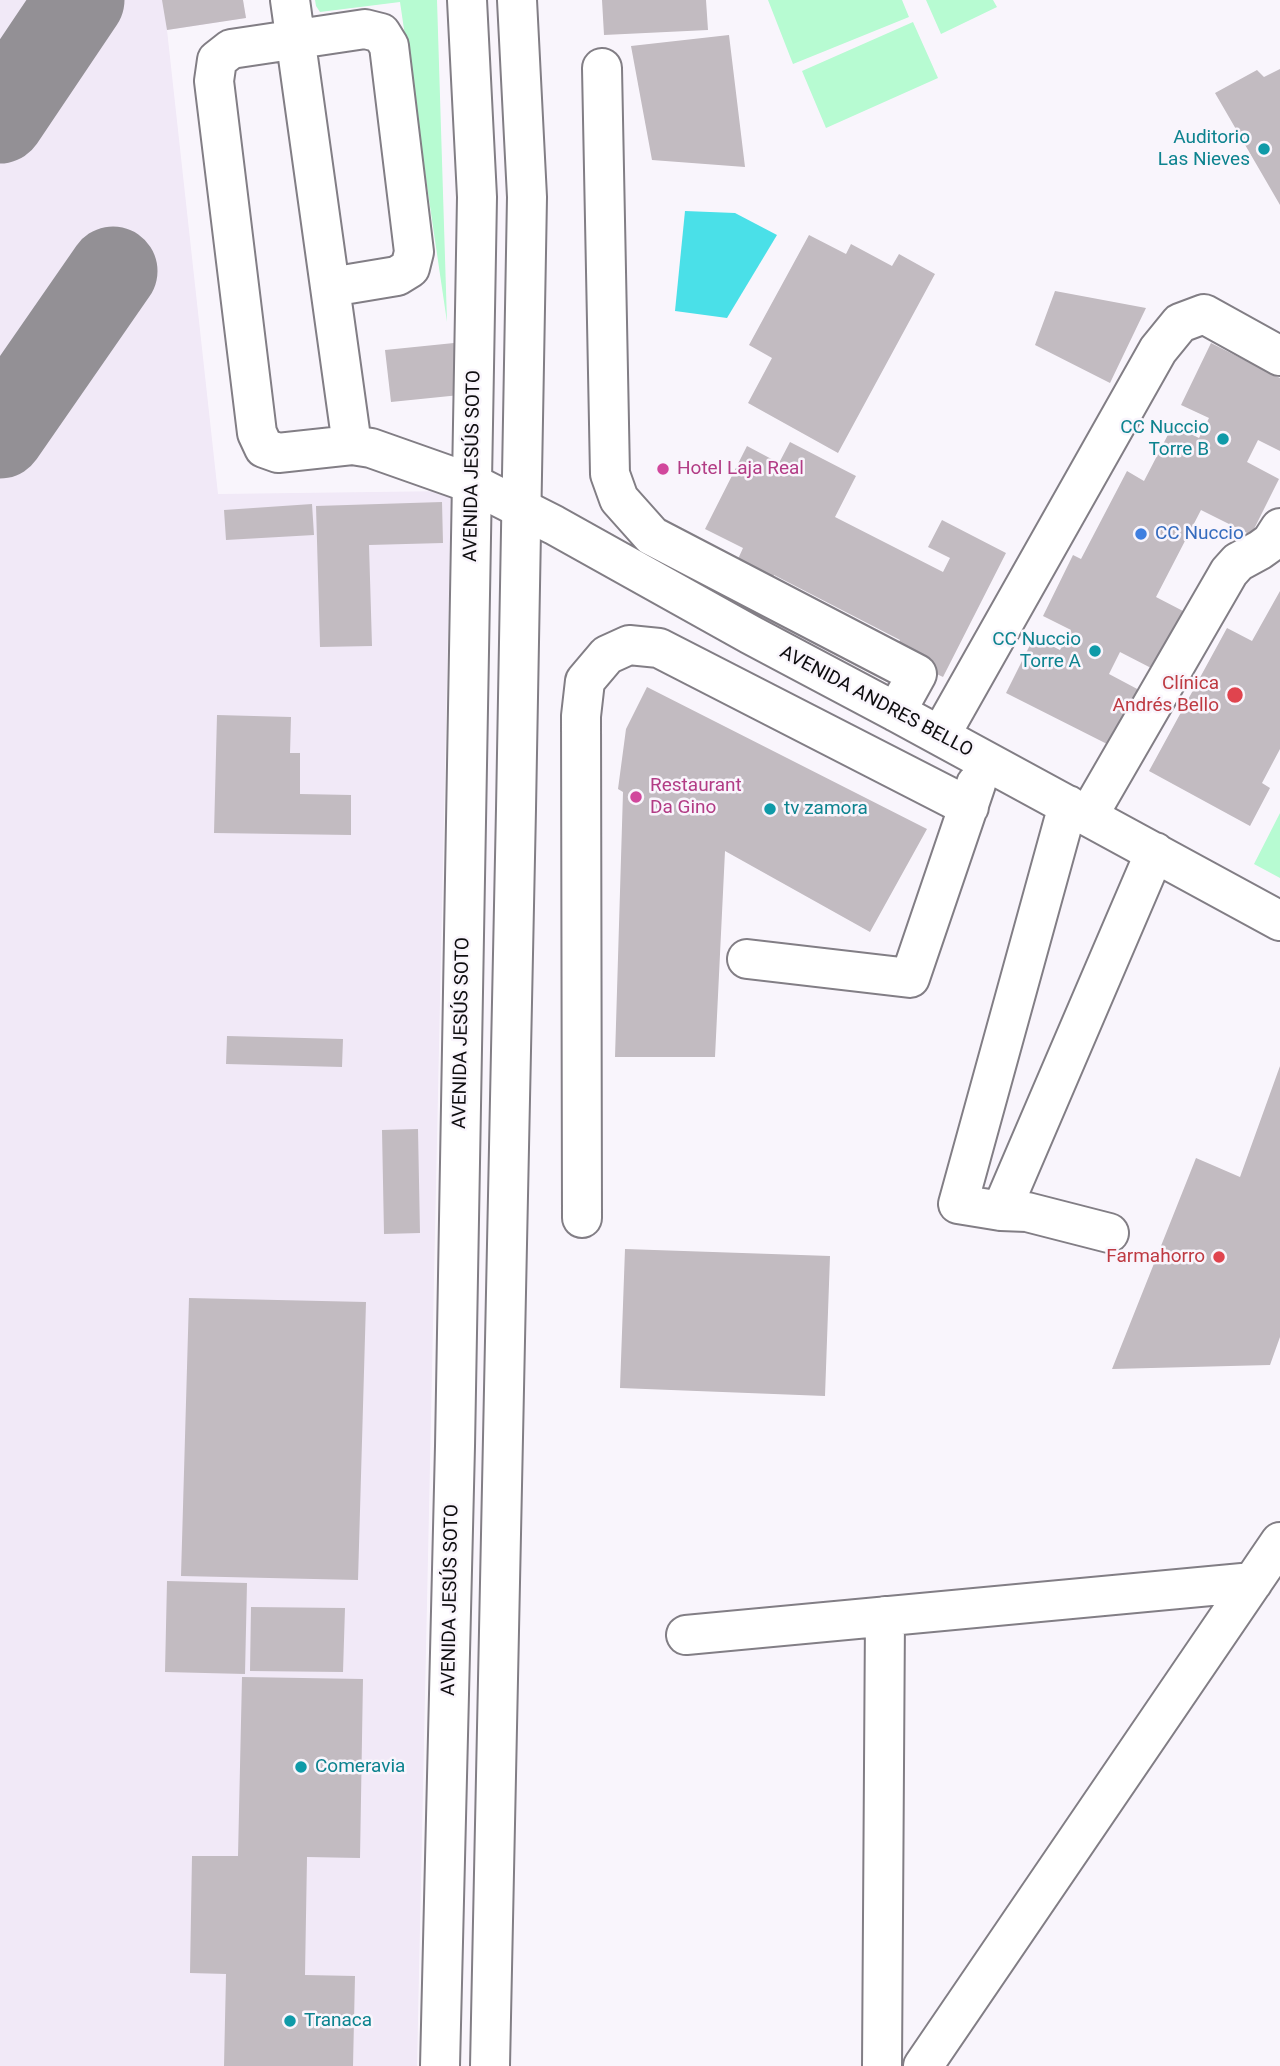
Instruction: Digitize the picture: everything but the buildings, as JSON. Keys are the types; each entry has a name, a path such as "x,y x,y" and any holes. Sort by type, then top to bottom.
{"main road":[{"path":"290,0 352,445"},
{"name":"AVENIDA JESÚS SOTO","path":"440,2066 477,197 467,0"},
{"path":"490,2066 527,197 517,0"},
{"name":"AVENIDA ANDRES BELLO","path":"331,287 397,276 411,268 414,252 389,46 380,33 365,29 231,49 216,60 214,81 257,433 264,448 278,453 352,445 371,448 472,484 554,525 751,635 1280,920"},
{"path":"602,68 610,474 619,499 652,536 917,674 896,712"},
{"path":"940,736 1158,350 1180,324 1204,314 1280,356"},
{"path":"1109,1233 1027,1212 1001,1211 958,1203 1078,810 1228,572 1238,562 1270,542 1280,528"},
{"path":"751,635 771,598"},
{"path":"582,1218 582,716 585,681 607,655 629,645 659,648 969,807"},
{"path":"747,959 909,978 969,807 983,759"},
{"path":"1001,1211 1155,852"},
{"path":"923,2066 1280,1542"},
{"path":"686,1634 1253,1582"},
{"path":"882,2066 885,1616"}],"shaded area":[{"path":"0,0 243,0 246,18 167,30 218,494 451,491 417,2066 0,2066"}],"green space":[{"path":"315,0 437,0 447,322 400,2 320,12"},
{"path":"768,0 902,0 909,17 793,64"},
{"path":"926,0 993,0 997,7 941,34"},
{"path":"913,22 938,78 826,128 802,71"},
{"path":"1280,813 1280,878 1254,864"}],"water":[{"path":"685,211 735,213 777,235 727,318 675,311"}],"taxiway":[{"path":"0,119 80,0"},
{"path":"0,434 113,271"}],"place":[{"name":"Auditorio Las Nieves","path":"1264,149"},
{"name":"CC Nuccio Torre B","path":"1223,439"},
{"name":"Hotel Laja Real","path":"663,469"},
{"name":"CC Nuccio","path":"1141,534"},
{"name":"CC Nuccio Torre A","path":"1095,651"},
{"name":"Clínica Andrés Bello","path":"1235,695"},
{"name":"Restaurant Da Gino","path":"636,797"},
{"name":"tv zamora","path":"770,809"},
{"name":"Farmahorro","path":"1219,1257"},
{"name":"Comeravia","path":"301,1767"},
{"name":"Tranaca","path":"290,2021"}]}
